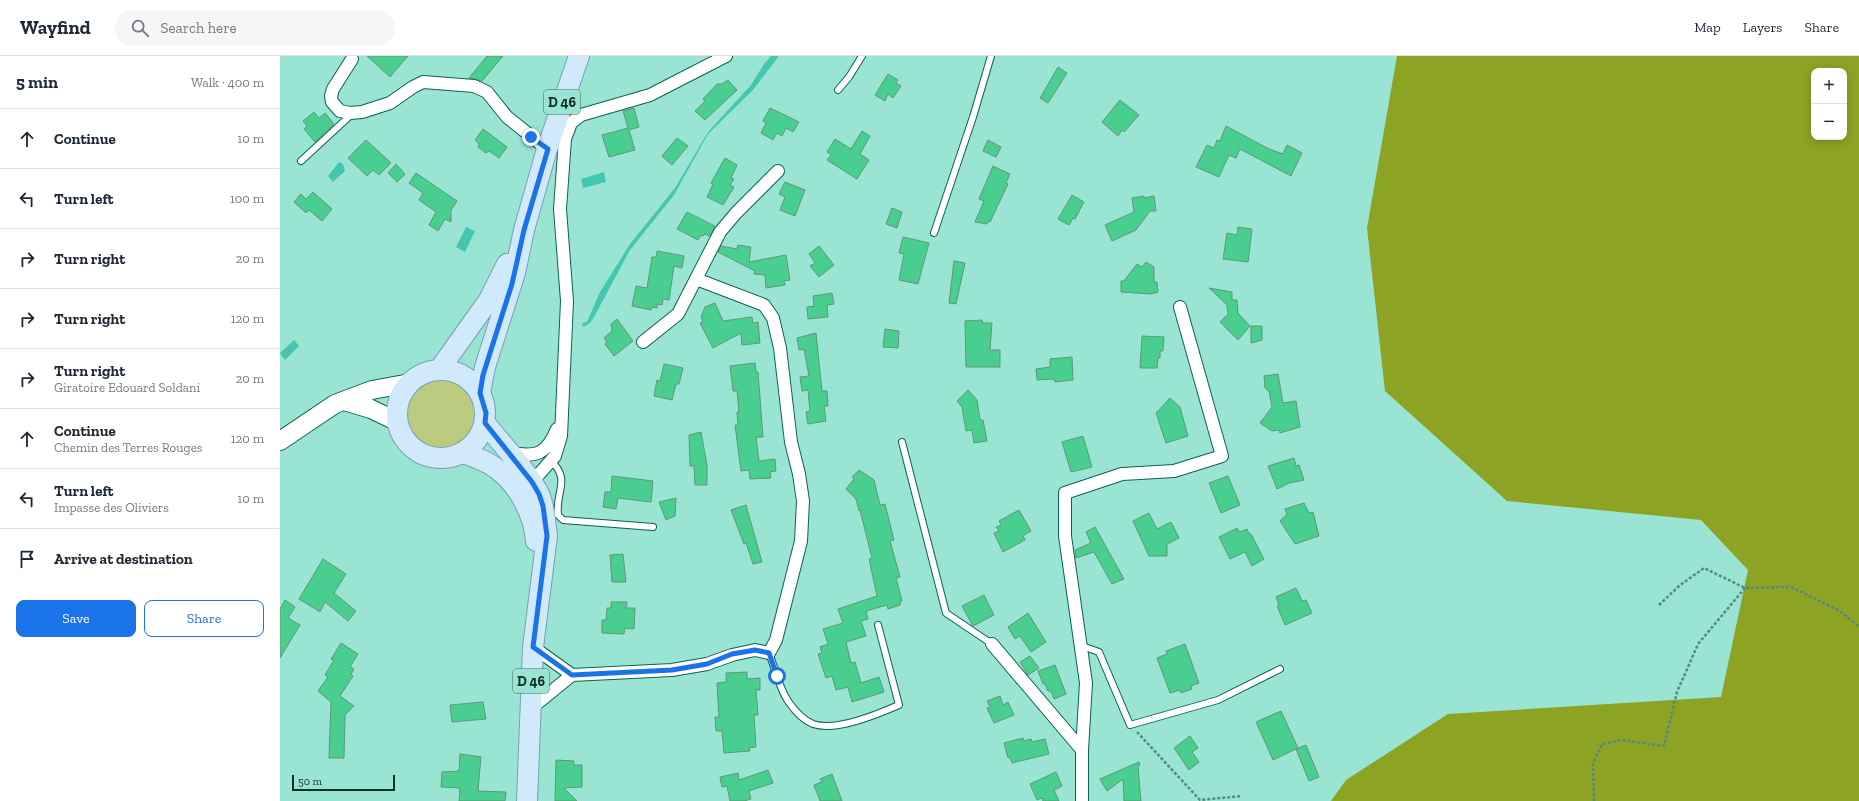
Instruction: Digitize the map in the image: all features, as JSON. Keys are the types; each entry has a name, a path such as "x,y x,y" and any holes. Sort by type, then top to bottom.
{"main road":[{"name":"D 46","path":"480,393 485,367 513,278 524,230 548,149 579,56"},
{"name":"D 46","path":"439,370 489,300 524,230"},
{"path":"439,370 452,371 473,383 480,393 486,413 485,423 477,440 464,453 440,459 428,457 417,452 408,444 401,434 397,412 399,401 410,383 419,376 439,370"},
{"path":"280,441 335,404 372,390 410,383"},
{"path":"344,401 357,404 398,422"},
{"name":"D 46","path":"485,423 532,482 539,494 543,506 547,536 533,647 527,801"},
{"name":"D 46","path":"464,453 485,461 504,475 526,506 533,522 536,539 536,554 523,667 518,801"}],"street":[{"path":"509,453 555,456 561,436 567,300 560,209 566,139 571,123 581,115 650,95 726,56"},
{"path":"352,58 335,85 331,96 332,102 336,109 344,113 368,110 390,103 413,86 423,82 474,86 487,92 507,117 548,149"},
{"path":"643,342 678,314 720,232 736,213 778,171"},
{"path":"530,709 572,675 672,670 707,664 732,654 755,650 769,653 776,640 801,541 803,501 799,474 791,442 780,348 773,318 764,305 696,279"},
{"path":"1082,801 1082,750 1086,683 1082,646 1065,536 1066,493 1122,474 1174,471 1222,456 1180,307"},
{"path":"504,475 518,480 532,482 547,456"},
{"path":"992,644 1082,750"},
{"path":"533,647 572,675"}],"lane":[{"path":"838,90 849,77 862,56"},
{"path":"934,233 973,117 991,56"},
{"path":"301,160 353,113"},
{"path":"902,442 946,613 992,644"},
{"path":"547,456 557,467 562,476 557,509 558,515 564,520 653,527"},
{"path":"769,653 788,701 800,715 814,724 841,726 899,705 878,625"},
{"path":"1082,646 1099,652 1130,725 1218,700 1280,669"}],"path":[{"path":"1658,605 1679,586 1704,568 1745,588 1791,587 1840,611 1859,627"},
{"path":"1594,801 1593,763 1602,744 1622,740 1664,746 1677,692 1698,644 1745,588"},
{"path":"1130,725 1200,800 1242,796"}],"shaded area":[{"path":"771,56 779,56 753,90 708,134 674,195 630,250 594,317 590,323 583,327 582,323 587,322 600,292 630,244 675,188 708,132 751,85 764,64"},
{"path":"1397,56 1859,56 1859,801 1331,801 1346,780 1448,714 1721,697 1748,570 1701,520 1507,501 1385,391 1367,228"},
{"path":"339,162 343,164 345,171 333,182 328,176"},
{"path":"604,172 606,182 583,188 581,179"},
{"path":"466,227 475,231 465,252 456,247"},
{"path":"294,340 299,346 285,360 280,353"},
{"path":"441,378 455,381 467,388 474,400 477,414 474,428 467,440 455,447 441,450 427,447 415,440 408,428 405,414 408,400 415,388 427,381"}],"building":[{"path":"367,56 408,56 390,77"},
{"path":"487,56 503,56 482,81 469,78"},
{"path":"1058,67 1067,73 1048,103 1040,98"},
{"path":"888,74 898,80 896,83 901,86 893,98 888,94 885,101 875,95"},
{"path":"728,80 737,90 705,120 695,111 705,101 703,99 717,84 722,84"},
{"path":"1120,100 1139,115 1124,132 1122,130 1118,136 1102,122"},
{"path":"634,108 639,127 629,130 635,150 609,157 602,135 628,128 623,111"},
{"path":"770,108 799,122 793,132 786,128 782,136 777,133 773,140 761,133 766,123 763,121"},
{"path":"314,112 319,118 325,113 334,124 315,142 304,129 307,126 303,121"},
{"path":"1226,126 1269,149 1283,154 1287,145 1302,153 1291,176 1240,149 1236,158 1229,155 1219,177 1196,167 1207,145 1214,148 1217,140 1220,141"},
{"path":"483,129 507,147 499,158 489,151 486,153 478,147 479,144 475,140"},
{"path":"862,131 870,136 860,154 869,160 857,179 827,160 831,155 827,152 835,139 851,149"},
{"path":"677,138 688,146 672,165 662,156"},
{"path":"366,140 391,163 379,175 373,170 367,176 348,158"},
{"path":"988,140 1001,147 996,157 983,151"},
{"path":"725,158 737,165 731,178 734,179 730,185 734,187 723,205 707,197 713,184 711,183"},
{"path":"396,164 405,174 397,182 388,173"},
{"path":"993,166 1010,174 1006,183 1008,184 990,222 988,221 987,224 975,222 984,201 979,199"},
{"path":"416,173 457,201 451,210 451,222 445,219 438,231 429,225 436,212 419,200 423,193 409,183"},
{"path":"785,182 805,190 795,216 780,210 785,197 779,194"},
{"path":"313,192 332,209 322,221 309,210 306,213 294,202 301,194 306,199"},
{"path":"1072,195 1084,202 1075,219 1073,218 1069,225 1058,219"},
{"path":"1144,196 1144,198 1154,196 1156,211 1150,211 1136,230 1112,241 1105,225 1134,212 1132,198"},
{"path":"892,208 902,212 897,228 886,224"},
{"path":"687,212 715,226 710,236 705,234 703,236 701,235 698,240 677,229"},
{"path":"1238,227 1252,229 1248,262 1223,259 1227,233 1237,235"},
{"path":"903,237 929,243 918,284 899,280 904,254 899,253"},
{"path":"738,245 751,247 749,262 786,255 790,280 784,281 785,285 766,288 765,275 754,274 755,271 718,252 721,246 737,249"},
{"path":"819,246 834,265 819,277 810,266 815,263 809,254"},
{"path":"657,251 684,256 682,268 674,266 669,300 663,299 662,305 657,304 657,308 652,307 651,310 632,306 636,286 647,288 652,257 656,257"},
{"path":"954,261 965,263 956,304 949,303"},
{"path":"1146,262 1154,267 1154,282 1157,282 1158,292 1151,294 1121,292 1121,281 1124,281 1137,264 1142,267"},
{"path":"1209,288 1232,292 1232,300 1237,300 1238,313 1250,326 1238,340 1220,322 1228,314 1227,305"},
{"path":"832,293 834,304 827,305 828,317 808,319 807,307 814,306 813,296"},
{"path":"715,303 723,321 752,317 753,323 758,322 760,343 742,345 741,333 713,348 700,323 703,322 701,317 705,307"},
{"path":"617,319 633,341 614,356 605,344 607,342 604,338 612,331 611,324"},
{"path":"982,320 983,323 992,323 990,350 1000,350 1000,367 966,367 965,321"},
{"path":"1251,326 1262,326 1262,340 1251,343"},
{"path":"885,329 899,331 898,348 883,347"},
{"path":"816,333 822,391 827,391 828,406 824,406 826,421 808,424 806,412 810,411 808,390 802,391 800,377 809,376 804,349 799,350 797,338"},
{"path":"1142,336 1164,337 1163,351 1160,351 1160,358 1158,358 1157,368 1140,368"},
{"path":"1072,357 1073,380 1055,382 1054,379 1037,380 1036,369 1050,367 1050,359"},
{"path":"755,363 756,372 758,372 763,437 756,437 759,461 775,459 776,471 770,472 771,478 750,479 749,470 741,471 735,425 738,425 737,412 739,412 737,391 733,391 730,366"},
{"path":"664,364 683,368 679,384 676,384 672,400 654,396 657,380 660,381"},
{"path":"1278,374 1283,403 1296,401 1300,427 1280,433 1279,430 1272,431 1260,423 1272,407 1269,391 1265,388 1264,376"},
{"path":"968,390 977,400 980,420 983,420 987,441 974,443 972,430 966,431 962,407 957,401"},
{"path":"1170,398 1180,407 1188,436 1166,443 1156,413"},
{"path":"701,432 707,465 707,485 695,485 694,466 690,466 689,435"},
{"path":"1083,436 1092,467 1071,472 1062,442"},
{"path":"1294,458 1296,466 1299,465 1304,480 1289,483 1277,489 1268,466"},
{"path":"859,470 874,480 880,505 885,504 894,540 890,541 900,577 896,578 902,601 900,602 900,605 888,609 887,605 866,611 868,619 861,621 866,636 846,642 851,663 855,662 861,683 879,677 884,692 852,702 848,687 836,690 832,676 826,678 818,654 822,653 820,647 828,644 823,629 843,623 838,609 877,596 869,559 872,558 860,510 859,511 856,499 846,489 854,479 852,477"},
{"path":"612,476 653,481 651,502 618,498 616,509 603,507 605,492 611,492"},
{"path":"1228,476 1240,505 1221,513 1209,483"},
{"path":"676,498 675,516 666,520 659,502"},
{"path":"1304,503 1309,513 1313,512 1319,536 1295,544 1280,521 1287,514 1285,509"},
{"path":"746,505 762,562 753,564 746,543 744,544 731,510"},
{"path":"1019,510 1031,531 1023,536 1025,540 1003,552 994,533 999,531 996,527 1001,525 999,521"},
{"path":"1149,513 1157,529 1171,522 1179,538 1167,544 1167,556 1149,556 1133,521"},
{"path":"1095,527 1124,579 1112,584 1094,552 1076,558 1075,550 1091,543 1086,532"},
{"path":"1237,528 1240,532 1247,529 1264,559 1252,566 1245,552 1230,559 1219,537"},
{"path":"623,554 626,582 612,582 610,555"},
{"path":"323,559 346,574 334,593 356,611 348,621 325,602 320,612 299,599"},
{"path":"1296,588 1302,601 1306,600 1312,613 1285,625 1277,606 1279,605 1276,597"},
{"path":"984,595 994,615 973,626 962,606"},
{"path":"285,600 295,607 288,618 300,625 280,658 280,609"},
{"path":"611,602 627,602 626,608 635,608 634,629 625,628 624,634 602,633 602,620 606,620 607,608 611,608"},
{"path":"1028,613 1046,642 1031,652 1020,636 1015,639 1008,627"},
{"path":"341,643 358,654 350,667 354,669 351,674 353,676 340,696 354,706 345,715 344,758 329,758 331,702 318,691 328,677 325,675 334,660 331,659"},
{"path":"1185,644 1199,683 1191,686 1192,689 1181,693 1180,690 1170,693 1157,658 1167,654 1166,651"},
{"path":"1030,656 1039,668 1028,675 1020,662"},
{"path":"1055,665 1066,694 1054,699 1051,691 1048,691 1045,684 1043,684 1038,671"},
{"path":"747,672 747,679 760,678 760,690 756,690 758,715 754,715 756,747 749,748 750,751 724,753 722,731 716,731 715,717 719,717 717,683 726,682 726,673"},
{"path":"1000,696 1003,705 1008,702 1014,715 994,723 987,708 990,707 987,701"},
{"path":"483,702 486,719 452,722 450,705"},
{"path":"1281,711 1298,748 1273,760 1256,722"},
{"path":"1190,736 1198,748 1192,752 1199,762 1189,770 1174,748"},
{"path":"1023,738 1024,741 1031,739 1032,742 1045,739 1049,754 1012,763 1010,757 1008,758 1004,743"},
{"path":"1306,745 1319,777 1309,781 1296,749"},
{"path":"460,754 481,757 478,791 506,792 505,801 459,801 460,788 441,787 442,772 459,771"},
{"path":"556,760 574,761 574,765 582,765 582,787 564,788 577,801 555,801"},
{"path":"1139,762 1140,765 1138,767 1141,801 1124,801 1123,779 1107,791 1100,779"},
{"path":"768,770 773,783 749,791 751,799 744,801 730,801 727,786 722,787 720,777 738,773 739,780"},
{"path":"1056,772 1062,786 1054,790 1059,801 1043,801 1042,798 1037,800 1030,784"},
{"path":"832,774 842,801 820,801 814,785 822,782 820,779"}],"route":[{"path":"531,137 536,142 548,149 524,230 512,284 485,367 480,393 486,413 485,423 532,482 539,494 543,506 547,536 533,647 572,675 672,670 707,664 732,654 755,650 769,653 777,676"}]}
